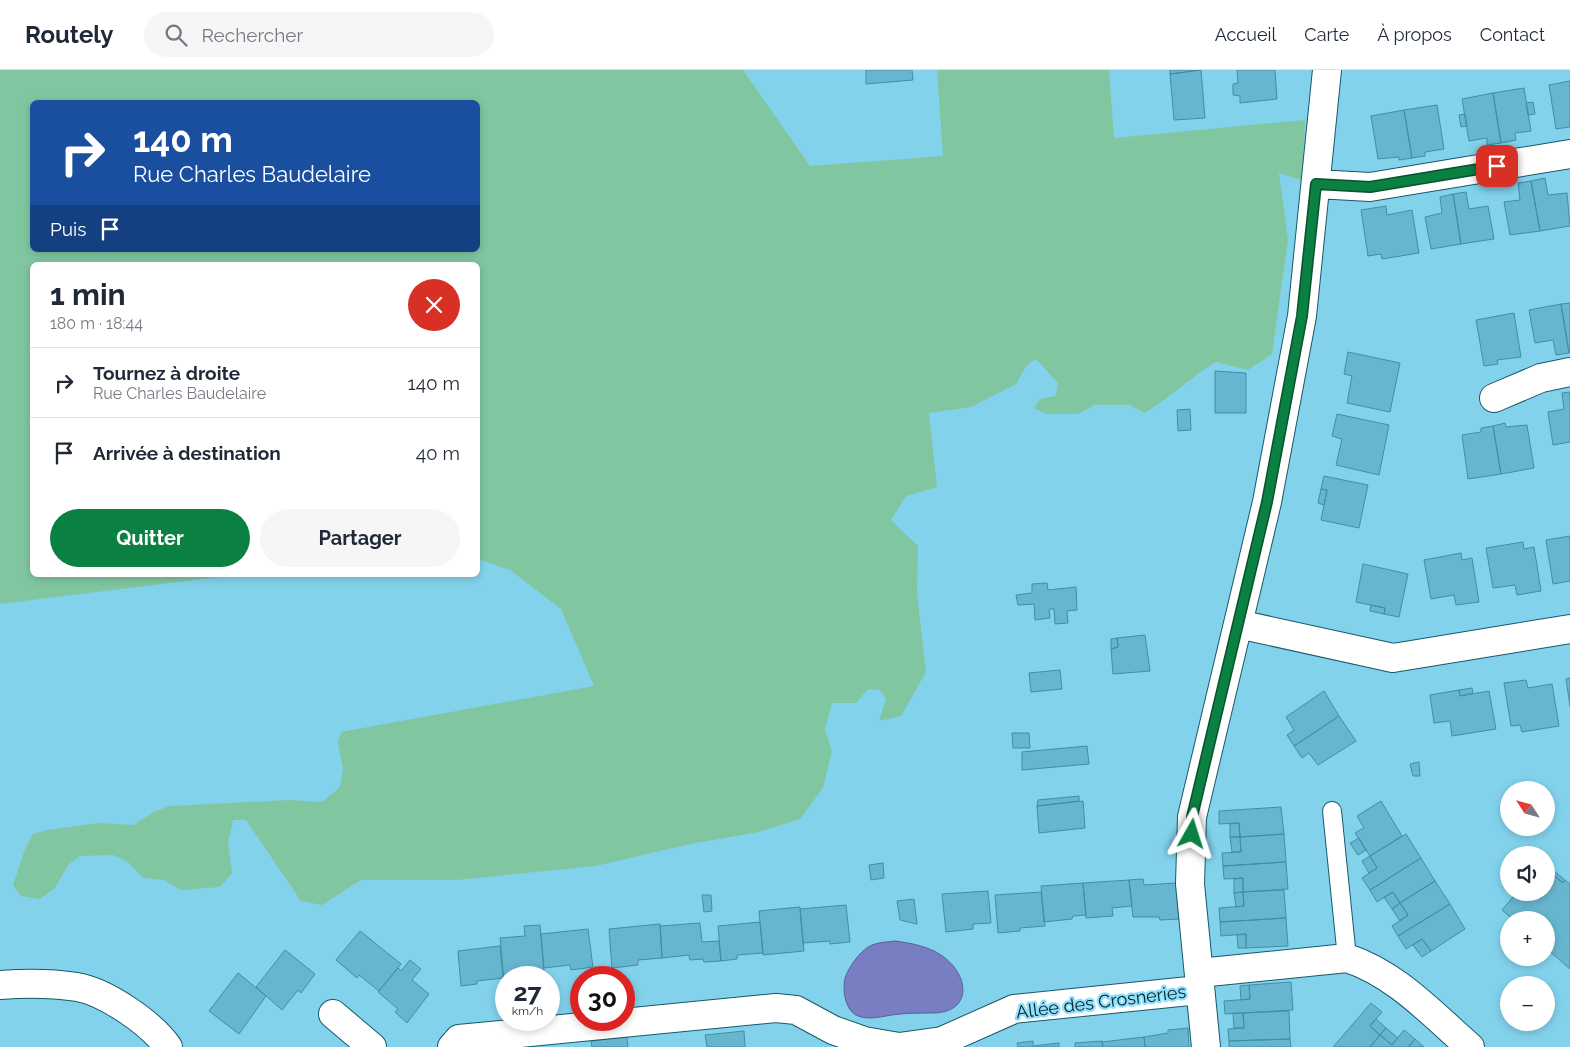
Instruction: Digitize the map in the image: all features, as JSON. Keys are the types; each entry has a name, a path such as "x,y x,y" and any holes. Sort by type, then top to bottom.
{"street":[{"path":"1206,1047 1190,884 1192,817 1267,502 1300,326 1327,70"},
{"path":"1316,184 1370,187 1570,154"},
{"path":"1494,398 1541,378 1570,372"},
{"path":"1238,624 1393,658 1570,629"},
{"path":"1347,958 1368,965 1388,976 1470,1047"},
{"name":"Allée des Crosneries","path":"452,1047 459,1039 776,1008 796,1010 833,1030 864,1040 899,1047 942,1041 1014,1009 1347,958"},
{"path":"0,985 78,987 97,994 135,1016 153,1030 168,1047"},
{"path":"333,1014 372,1047"}],"lane":[{"path":"1332,811 1347,958"}],"green space":[{"path":"0,70 743,70 810,166 943,156 937,70 1109,70 1114,138 1305,120 1303,181 1279,173 1288,240 1272,354 1248,370 1216,362 1145,413 1130,405 1094,405 1078,414 1046,414 1034,408 1040,399 1056,396 1058,383 1036,359 1026,366 1016,384 971,407 929,413 937,487 906,496 891,520 918,546 917,593 926,672 901,716 879,721 886,699 880,690 868,689 856,703 832,703 825,730 832,751 823,788 800,819 759,832 690,844 596,866 457,880 361,880 322,905 301,901 246,820 233,820 228,843 232,873 220,887 181,890 164,880 143,878 129,863 113,855 80,856 68,865 55,888 40,899 21,896 13,885 25,849 33,834 47,830 98,823 133,825 152,813 169,806 291,800 322,802 340,787 343,769 338,742 341,732 594,686 561,609 510,570 480,560 480,262 30,262 30,577 217,577 0,604"}],"water":[{"path":"895,941 928,948 940,954 953,966 959,975 963,993 955,1007 934,1013 900,1014 873,1018 858,1016 853,1013 847,1003 844,991 845,978 849,969 868,947 878,943"}],"building":[{"path":"866,70 912,70 913,80 866,84"},
{"path":"1170,70 1201,70 1170,74"},
{"path":"1201,70 1205,118 1174,120 1170,74"},
{"path":"1237,70 1275,70 1277,99 1240,103 1240,96 1233,95 1233,84 1238,83"},
{"path":"1570,81 1570,127 1556,129 1549,85"},
{"path":"1524,88 1531,131 1515,133 1516,140 1501,143 1493,93"},
{"path":"1493,93 1501,143 1487,145 1487,138 1469,141 1462,99"},
{"path":"1533,102 1535,114 1528,115 1526,103"},
{"path":"1437,105 1444,149 1425,152 1425,156 1412,158 1404,110"},
{"path":"1404,110 1412,158 1399,160 1399,157 1378,159 1371,116"},
{"path":"1465,114 1467,126 1461,127 1459,115"},
{"path":"1545,178 1548,195 1567,193 1570,226 1540,231 1531,181"},
{"path":"1531,181 1540,231 1510,235 1504,202 1520,200 1518,183"},
{"path":"1466,192 1469,209 1488,206 1494,239 1461,244 1453,194"},
{"path":"1453,194 1461,244 1431,249 1425,217 1442,213 1440,197"},
{"path":"1386,206 1387,215 1412,210 1419,253 1382,259 1381,254 1368,256 1361,210"},
{"path":"1570,303 1570,353 1569,353 1561,304"},
{"path":"1561,304 1569,353 1556,355 1553,340 1535,343 1529,310"},
{"path":"1514,313 1521,357 1497,360 1498,364 1484,366 1476,320"},
{"path":"1348,352 1400,363 1390,412 1347,403 1352,376 1344,374"},
{"path":"1215,371 1246,373 1246,413 1215,413"},
{"path":"1570,392 1570,442 1553,445 1548,412 1564,409 1562,393"},
{"path":"1190,409 1191,430 1178,431 1177,410"},
{"path":"1337,414 1389,425 1379,475 1336,465 1342,439 1332,436"},
{"path":"1505,423 1506,427 1527,425 1534,468 1501,474 1493,426"},
{"path":"1493,426 1501,474 1468,479 1462,435 1481,432 1481,428"},
{"path":"1324,476 1368,485 1359,528 1321,520 1327,490 1321,489"},
{"path":"1321,489 1327,490 1324,505 1318,503"},
{"path":"1570,536 1570,581 1553,584 1546,540"},
{"path":"1523,542 1524,549 1534,547 1541,591 1517,595 1515,585 1493,588 1486,548"},
{"path":"1461,553 1462,560 1472,558 1479,602 1456,605 1454,595 1431,599 1424,560"},
{"path":"1363,564 1408,574 1399,617 1384,614 1385,608 1356,602"},
{"path":"1047,583 1048,590 1076,587 1077,610 1067,611 1068,623 1055,624 1054,609 1049,609 1050,618 1035,620 1034,604 1018,605 1016,595 1032,593 1032,584"},
{"path":"1371,605 1385,608 1384,614 1370,611"},
{"path":"1145,635 1150,671 1113,674 1111,649 1118,647 1117,638"},
{"path":"1117,638 1118,647 1111,649 1111,639"},
{"path":"1060,670 1062,689 1031,692 1029,673"},
{"path":"1570,678 1570,706 1566,679"},
{"path":"1526,680 1528,688 1552,684 1559,726 1522,732 1520,725 1511,726 1504,683"},
{"path":"1472,688 1473,693 1460,696 1459,690"},
{"path":"1459,690 1460,696 1489,691 1496,729 1452,736 1450,721 1434,723 1430,695"},
{"path":"1324,691 1339,716 1294,746 1287,735 1294,730 1286,717"},
{"path":"1339,716 1356,741 1318,765 1309,753 1302,758 1294,746"},
{"path":"1012,733 1029,733 1030,748 1013,748"},
{"path":"1087,746 1089,764 1022,770 1022,752"},
{"path":"1419,762 1420,776 1413,776 1410,764"},
{"path":"1079,796 1079,801 1037,806 1038,800"},
{"path":"1083,801 1085,828 1039,833 1037,806"},
{"path":"1381,801 1402,836 1370,856 1355,833 1364,828 1357,816"},
{"path":"1281,807 1284,834 1240,837 1239,823 1219,824 1219,811"},
{"path":"1239,823 1240,837 1230,837 1230,824"},
{"path":"1284,834 1286,862 1223,866 1222,853 1241,852 1240,837"},
{"path":"1406,834 1421,858 1370,890 1362,878 1377,868 1370,856"},
{"path":"1230,837 1240,837 1241,852 1232,852"},
{"path":"1359,838 1366,850 1358,855 1350,843"},
{"path":"1370,856 1377,868 1369,873 1362,861"},
{"path":"1421,858 1435,881 1400,903 1393,892 1377,902 1370,890"},
{"path":"1286,862 1288,889 1243,892 1243,878 1224,879 1223,866"},
{"path":"883,863 884,878 871,880 869,865"},
{"path":"1555,872 1565,880 1563,883 1555,876"},
{"path":"1555,876 1563,883 1565,880 1570,884 1570,969 1555,956 1555,911 1502,910 1510,901 1555,901"},
{"path":"1243,878 1243,892 1234,893 1234,879"},
{"path":"1143,879 1144,885 1176,883 1179,919 1160,920 1159,917 1133,917 1129,880"},
{"path":"1129,880 1132,906 1112,908 1113,916 1086,918 1083,883"},
{"path":"1435,881 1450,904 1398,936 1392,926 1408,915 1400,903"},
{"path":"1083,883 1086,915 1073,916 1072,919 1044,922 1041,886"},
{"path":"1284,890 1286,918 1220,922 1219,908 1244,906 1243,892"},
{"path":"988,891 991,923 973,924 973,929 946,932 942,894"},
{"path":"1041,892 1045,926 1020,928 1020,931 998,933 995,895"},
{"path":"1243,892 1244,906 1236,907 1234,893"},
{"path":"1393,892 1400,903 1392,909 1384,897"},
{"path":"702,895 711,895 712,911 704,912"},
{"path":"914,899 917,924 900,920 897,901"},
{"path":"1400,903 1408,915 1400,921 1392,909"},
{"path":"1450,904 1465,929 1431,951 1422,939 1406,949 1398,936"},
{"path":"846,905 850,942 830,944 830,941 803,943 800,909"},
{"path":"800,907 804,951 763,955 759,911"},
{"path":"1286,918 1288,946 1246,948 1246,934 1221,936 1220,922"},
{"path":"760,922 763,953 737,955 737,959 721,961 718,926"},
{"path":"700,923 702,942 719,941 721,961 704,962 703,959 690,960 689,955 662,958 660,926"},
{"path":"660,924 662,958 638,960 638,965 612,966 609,929"},
{"path":"540,925 543,966 503,966 500,938 525,936 524,926"},
{"path":"588,929 593,966 544,966 541,934"},
{"path":"360,931 401,964 379,991 359,975 357,978 336,960"},
{"path":"1246,934 1246,948 1238,948 1237,935"},
{"path":"1422,939 1431,951 1422,957 1413,945"},
{"path":"500,946 502,966 495,966 495,979 477,981 477,984 461,986 458,951"},
{"path":"285,950 315,974 301,993 298,990 282,1010 256,987"},
{"path":"410,960 421,969 412,980 429,994 407,1023 395,1012 398,1009 378,992 398,968 401,971"},
{"path":"238,973 266,996 239,1034 209,1011"},
{"path":"1291,982 1293,1010 1225,1014 1224,1001 1250,999 1249,985"},
{"path":"1249,985 1250,999 1241,1000 1240,986"},
{"path":"1371,1003 1382,1012 1370,1026 1380,1035 1370,1047 1333,1047"},
{"path":"1289,1011 1290,1039 1229,1041 1228,1029 1244,1028 1243,1013"},
{"path":"1233,1013 1243,1013 1244,1028 1234,1028"},
{"path":"1376,1019 1386,1028 1380,1035 1370,1026"},
{"path":"1188,1028 1189,1047 1145,1047 1144,1037 1168,1033 1168,1030"},
{"path":"1386,1028 1398,1038 1392,1045 1380,1035"},
{"path":"1404,1030 1415,1039 1408,1047 1370,1047 1380,1035 1392,1045"},
{"path":"744,1031 745,1047 707,1047 705,1035"},
{"path":"627,1037 628,1047 592,1047 591,1041"},
{"path":"1144,1037 1145,1047 1103,1047 1102,1042"},
{"path":"1290,1039 1291,1047 1229,1047 1229,1041"},
{"path":"1415,1039 1424,1047 1408,1047"},
{"path":"1033,1041 1033,1046 1059,1043 1059,1047 1018,1047 1017,1043"},
{"path":"1102,1041 1103,1047 1075,1047 1075,1043"}],"route":[{"path":"1192,834 1192,817 1267,502 1302,316 1316,184 1370,187 1497,166"}]}
